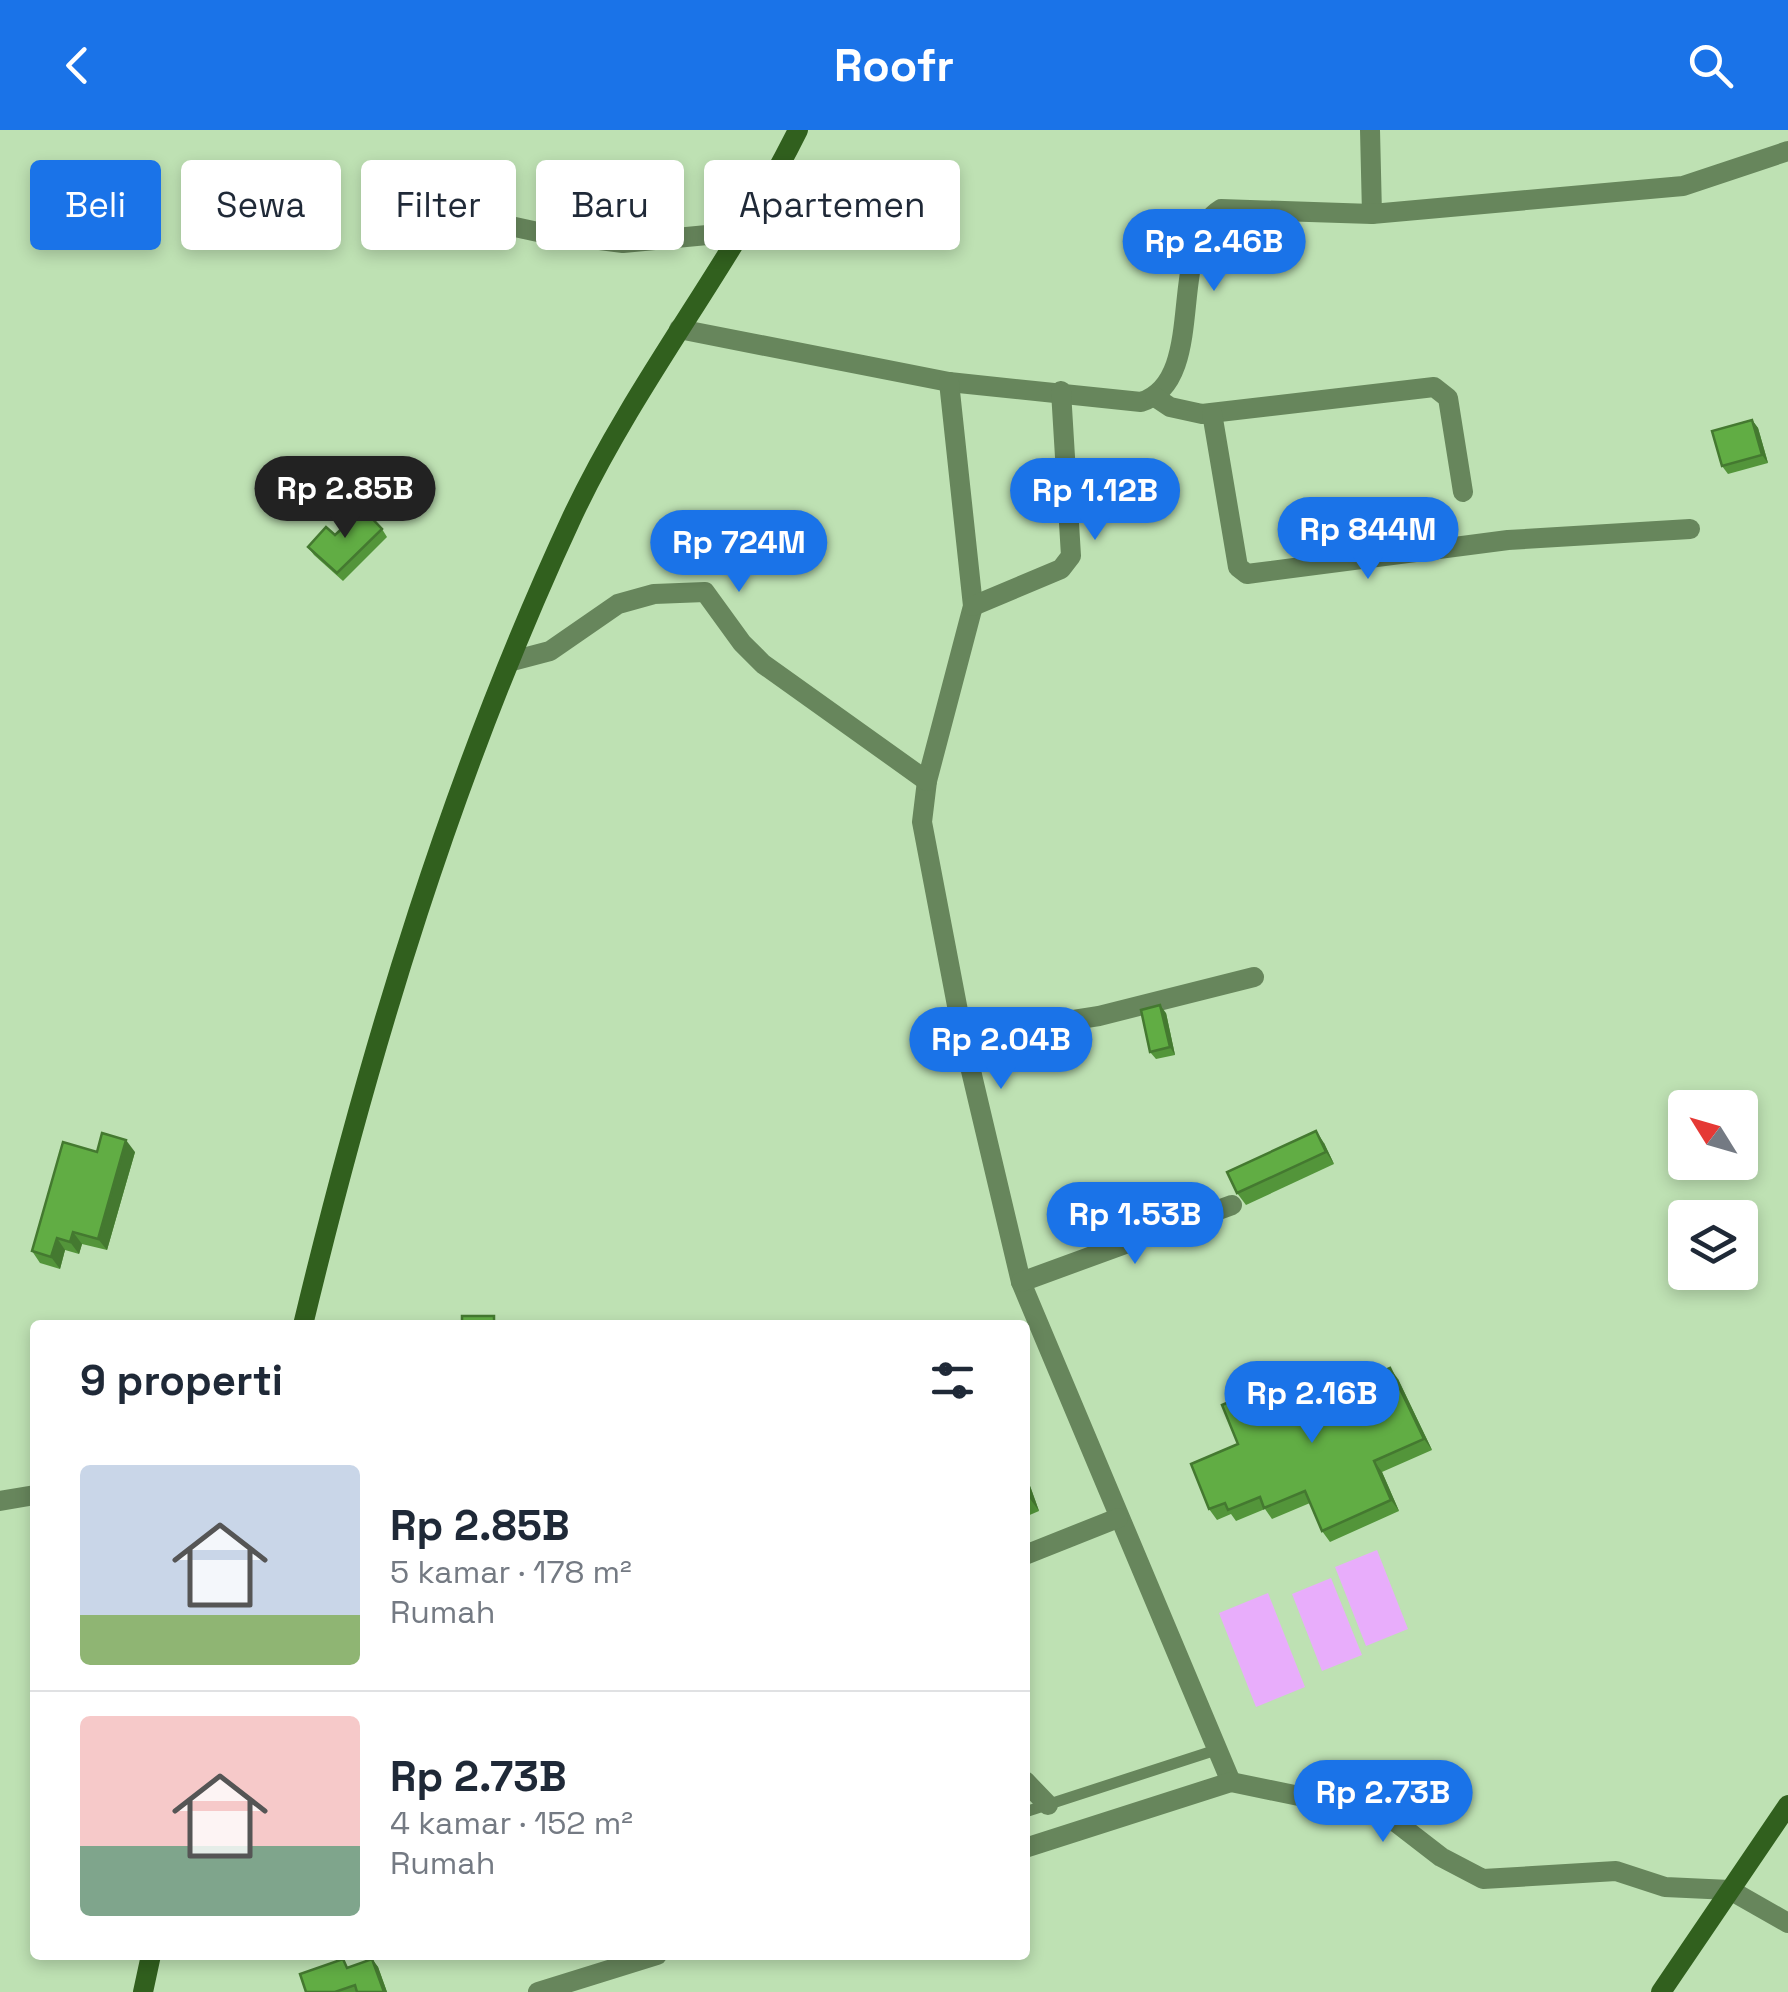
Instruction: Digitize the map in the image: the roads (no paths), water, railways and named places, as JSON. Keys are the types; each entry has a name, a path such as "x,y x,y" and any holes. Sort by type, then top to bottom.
{"street":[{"path":"781,160 798,130"},
{"path":"1370,130 1372,214"},
{"path":"1156,397 1173,372 1199,238 1210,216 1230,207 1372,214 1683,186 1788,151"},
{"path":"516,227 623,243 704,235"},
{"path":"305,1320 404,946 440,838 574,515 637,395 728,250"},
{"path":"679,329 949,382 1060,390 1124,402 1156,397 1183,411 1212,412 1434,387 1448,398 1463,492"},
{"path":"949,382 972,606 927,781 922,822 962,1038 1021,1282 1231,1782"},
{"path":"972,606 1061,570 1071,556 1060,390"},
{"path":"1212,412 1238,567 1247,574 1508,540 1690,529"},
{"path":"512,661 550,651 618,604 668,592 705,592 742,644 764,664 927,781"},
{"path":"962,1038 1099,1016 1254,977"},
{"path":"1021,1282 1232,1204"},
{"path":"0,1501 30,1496"},
{"path":"1030,1552 1118,1518"},
{"path":"1030,1846 1231,1782 1362,1809 1396,1823 1441,1857 1483,1879 1616,1871 1665,1887 1730,1890 1788,1923"},
{"path":"1030,1786 1048,1805"},
{"path":"1661,1992 1788,1805"},
{"path":"143,1992 150,1960"},
{"path":"538,1992 582,1986 617,1962"}],"lane":[{"path":"1030,1810 1216,1750"}]}
